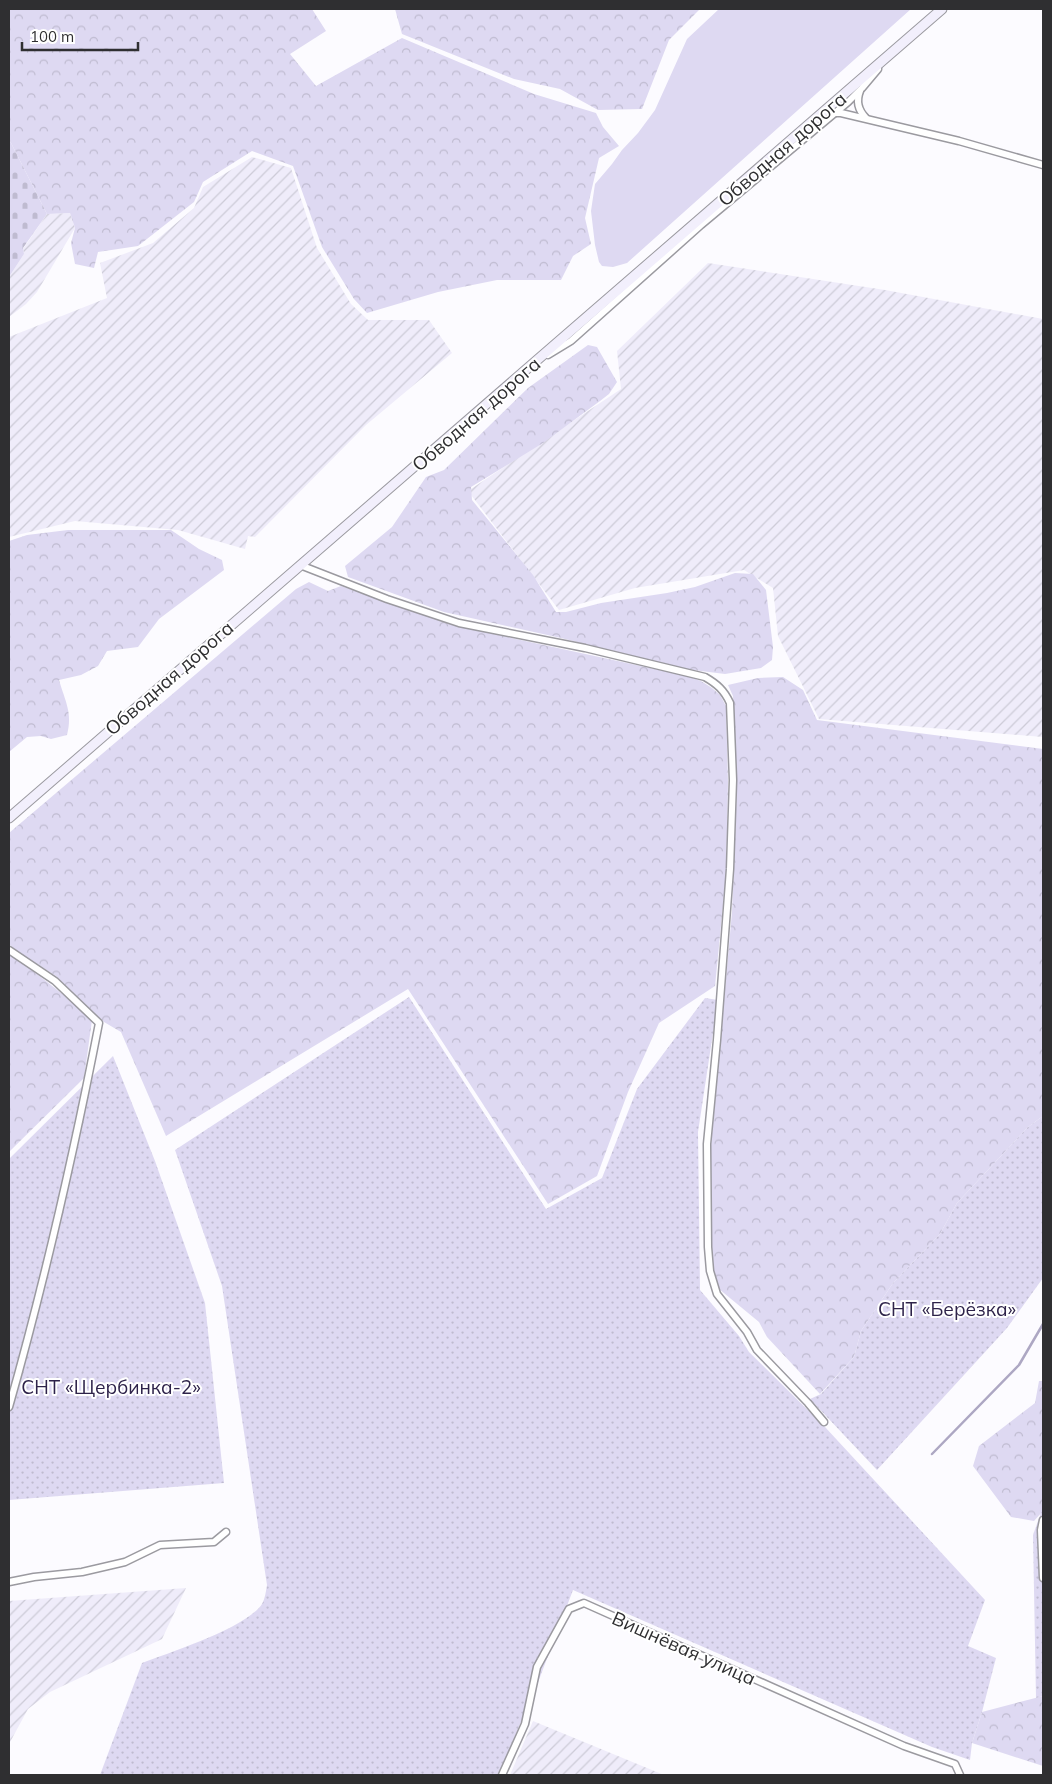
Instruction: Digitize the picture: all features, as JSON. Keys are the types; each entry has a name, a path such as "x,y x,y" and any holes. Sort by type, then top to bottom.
{"main road":[{"name":"Обводная дорога","path":"9,818 942,9"}],"street":[{"path":"536,362 571,341 701,226 860,91 890,55"},
{"path":"860,91 857,98 858,105 863,115 869,120"},
{"path":"833,113 842,113 958,141 1043,165"},
{"path":"300,565 387,599 459,623 585,648 705,678 724,691 730,702 733,780 730,869 724,953 707,1144 710,1271 717,1294 747,1332 757,1350 824,1422"},
{"path":"9,950 54,981 99,1023 79,1125 43,1281 9,1407"},
{"path":"1043,1520 1041,1530 1043,1578"},
{"path":"9,1582 34,1577 82,1572 117,1564 160,1545 214,1542 226,1532"},
{"name":"Вишнёвая улица","path":"502,1775 526,1724 537,1667 569,1609 584,1603 887,1738 955,1764 960,1775"}],"shaded area":[{"path":"252,157 291,168 317,248 351,304 368,320 429,320 452,353 366,425 255,537 248,536 245,549 178,530 75,521 9,537 9,337 107,298 100,263 153,243 194,208 203,187"},
{"path":"70,213 75,228 37,292 26,304 9,317 9,277 24,254 23,249 47,214"},
{"path":"708,263 885,290 1043,319 1043,737 819,719 778,636 773,588 744,570 635,588 559,610 468,491 621,389 617,351"},
{"path":"186,1588 162,1639 50,1692 28,1709 9,1744 9,1601"},
{"path":"533,1721 664,1775 510,1775"}],"green space":[{"path":"9,9 312,9 326,31 290,54 316,86 402,38 534,94 596,113 603,127 619,146 599,158 585,218 591,244 573,256 561,280 497,280 438,292 367,313 354,299 322,247 293,166 252,151 203,182 194,202 138,246 98,252 94,268 75,264 71,243 75,228 70,213 47,214 9,139"},
{"path":"395,9 700,9 669,40 642,109 598,110 560,89 514,79 402,34"},
{"path":"719,9 911,9 627,263 613,267 602,266 599,262 595,245 591,211 595,184 655,110 687,39"},
{"path":"9,139 47,214 23,248 24,254 9,277"},
{"path":"588,345 597,347 617,382 609,394 543,443 471,487 472,500 533,575 556,612 566,612 601,603 695,587 735,573 753,574 766,590 773,647 772,660 761,668 725,674 685,669 561,638 444,612 348,577 345,566 392,527 426,477 444,470 528,388"},
{"path":"68,530 171,530 199,549 222,560 224,570 159,619 138,647 107,651 98,666 81,675 59,680 69,713 67,735 51,739 41,736 27,737 9,752 9,541 27,535"},
{"path":"309,582 328,591 341,586 452,625 687,676 701,681 712,688 720,695 726,706 728,782 726,875 715,986 659,1023 628,1092 597,1176 548,1204 408,989 166,1136 121,1032 104,1022 56,976 15,950 9,944 9,833 296,589"},
{"path":"783,677 803,690 817,720 1043,749 1043,1116 1028,1127 957,1203 940,1234 893,1283 861,1331 854,1357 820,1394 767,1337 759,1322 719,1289 712,1264 710,1155 732,912 737,785 733,696 728,685 758,678"},
{"path":"9,952 92,1020 84,1078 9,1152"},
{"path":"409,997 546,1209 602,1178 637,1089 705,998 718,1000 698,1132 700,1290 739,1336 749,1352 825,1427 985,1600 968,1646 996,1658 972,1743 970,1760 932,1747 573,1590 537,1685 498,1775 100,1775 142,1663 188,1646 241,1622 262,1604 267,1585 222,1286 175,1150"},
{"name":"СНТ «Щербинка-2»","path":"113,1056 155,1161 205,1303 224,1483 9,1500 9,1159"},
{"name":"СНТ «Берёзка»","path":"1043,1116 1043,1278 1007,1328 877,1470 810,1399 821,1394 854,1357 861,1331 893,1283 940,1234 957,1203 1028,1127"},
{"path":"1039,1381 1043,1381 1043,1511 1034,1521 1011,1517 973,1466 979,1446 1035,1403"},
{"path":"1043,1507 1043,1696 1036,1698 1033,1535"},
{"path":"1043,1696 1043,1766 972,1743 982,1712"}],"waterway":[{"path":"932,1454 1019,1365 1043,1324"}]}
